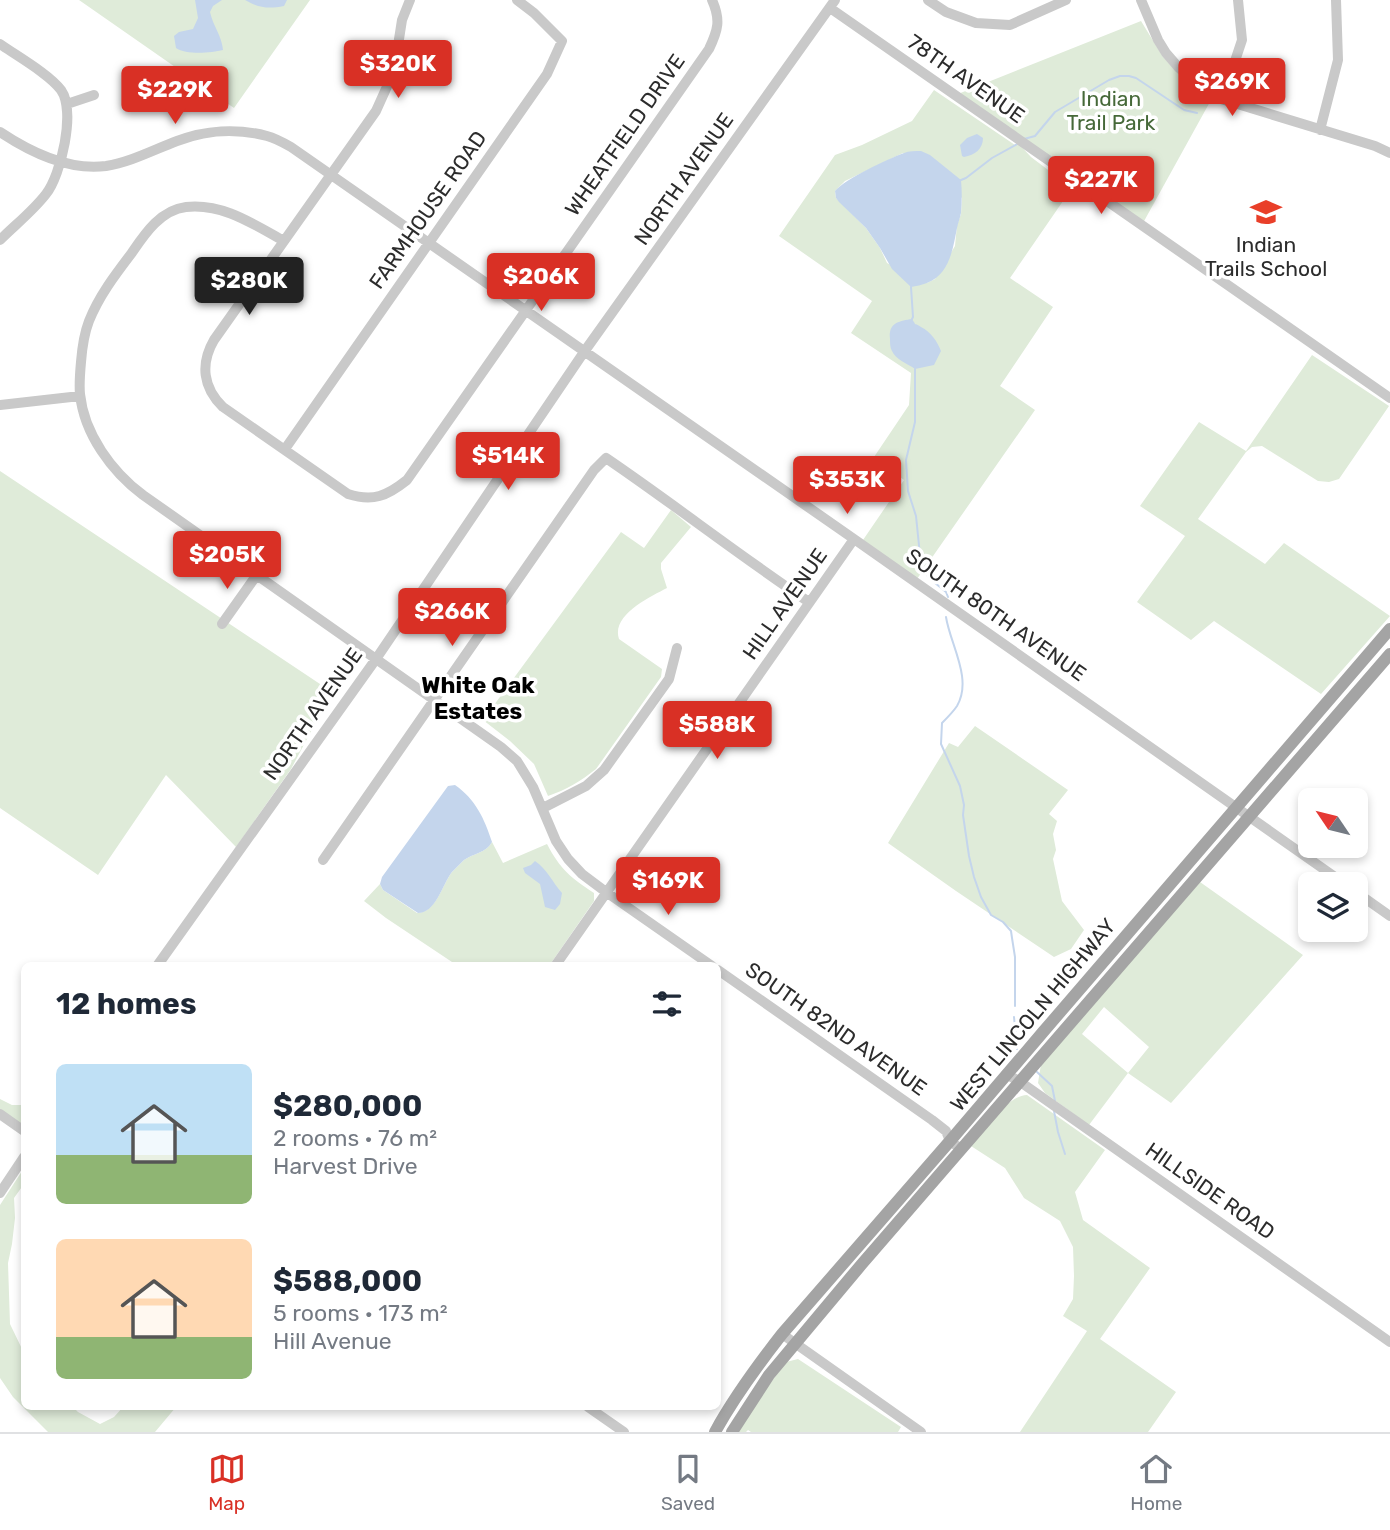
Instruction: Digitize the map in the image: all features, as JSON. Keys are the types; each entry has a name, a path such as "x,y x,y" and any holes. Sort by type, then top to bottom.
{"main road":[{"name":"WEST LINCOLN HIGHWAY","path":"732,1432 769,1375 956,1145 1006,1074 1390,629"},
{"name":"WEST LINCOLN HIGHWAY","path":"715,1432 741,1388 782,1334 956,1145 1019,1081 1390,653"}],"street":[{"name":"WHEATFIELD DRIVE","path":"410,0 402,20 394,71 376,111 214,340 205,360 205,372 212,394 223,407 348,494 361,498 380,497 407,480 709,49 718,26 717,11 712,0"},
{"name":"FARMHOUSE ROAD","path":"285,449 547,74 562,41 517,0"},
{"path":"928,0 946,12 976,23 1010,25 1066,0"},
{"path":"1141,0 1166,53 1192,79 1218,98 1390,153"},
{"path":"1218,98 1231,72 1241,40 1238,0"},
{"path":"1320,130 1338,60 1335,0"},
{"name":"NORTH AVENUE","path":"160,962 376,659 584,352 832,4"},
{"name":"78TH AVENUE","path":"832,4 1390,398"},
{"path":"0,44 48,77 61,90 68,104 68,124 52,184 46,194 0,240"},
{"path":"68,104 94,95"},
{"name":"SOUTH 80TH AVENUE","path":"0,132 41,156 82,165 103,166 124,162 198,134 222,131 268,136 291,147 1328,872"},
{"name":"SOUTH 82ND AVENUE","path":"284,241 227,211 205,206 182,207 150,227 100,297 88,323 82,348 80,396 93,436 105,456 126,481 143,495 502,747 517,761 533,787 556,841 582,874 706,962"},
{"path":"0,405 80,396"},
{"path":"323,860 594,470 606,458 809,602"},
{"name":"HILL AVENUE","path":"558,962 854,539"},
{"path":"222,624 256,576"},
{"path":"1378,643 1390,653"},
{"path":"543,808 586,786 604,770 669,679 677,648"},
{"path":"1368,900 1390,915"},
{"name":"SOUTH 82ND AVENUE","path":"721,972 932,1120 946,1131 956,1145"},
{"name":"HILLSIDE ROAD","path":"1006,1074 1390,1342"},
{"path":"0,1114 21,1129"},
{"path":"0,1193 21,1162"},
{"path":"782,1334 921,1432"},
{"path":"593,1410 624,1432"}],"green space":[{"path":"79,0 310,0 234,108"},
{"name":"Indian Trail Park","path":"1141,21 1163,57 1187,83 1211,100 1143,223 958,94"},
{"path":"934,90 1015,145 1018,143 1031,157 1072,188 1010,278 1053,307 1000,386 1035,410 917,579 863,540 904,480 874,457 909,405 911,373 851,333 872,301 779,236 835,155 912,121","holes":["903,153 962,198 955,246 935,279 927,283 887,263 866,228 836,198 835,191 845,181"]},
{"path":"1312,355 1389,406 1339,479 1318,481 1262,446 1252,447 1198,519 1265,564 1284,543 1390,616 1321,694 1214,621 1191,640 1137,602 1185,536 1140,506 1199,422 1246,451"},
{"path":"0,471 332,692 291,769 236,847 166,775 98,875 0,808"},
{"path":"671,510 691,527 661,563 667,588 634,608 626,615 618,630 619,639 662,669 661,677 596,769 573,785 548,796 534,764 483,720 621,532 644,548"},
{"path":"975,726 1068,790 1049,814 1057,821 1053,834 1056,850 1053,859 1062,901 1084,930 1071,949 1054,957 888,843 949,743 958,747"},
{"path":"492,842 503,863 547,844 567,872 594,893 594,901 552,962 452,962 364,901 380,884 383,890 417,913 424,912 434,903 452,872 464,860"},
{"path":"1200,882 1303,955 1171,1103 1128,1073 1089,1125 1045,1093 1038,1083 1041,1064","holes":["1104,1007 1149,1047 1128,1073 1082,1034"]},
{"path":"1027,1095 1105,1150 1075,1192 1083,1220 1150,1268 1100,1339 1176,1392 1148,1432 1020,1432 1087,1331 1063,1316 1073,1299 1074,1276 1073,1247 1060,1221 1024,1198 1005,1168 971,1146 1003,1108 1011,1101"},
{"path":"0,1099 12,1105 21,1105 21,1127 0,1112"},
{"path":"21,1173 21,1188 14,1198 15,1218 8,1263 10,1324 21,1347 21,1405 0,1378 0,1205"},
{"path":"798,1359 901,1427 898,1432 738,1432 747,1415 786,1362"},
{"path":"26,1410 76,1410 100,1424 114,1417 120,1410 173,1410 155,1432 48,1432"}],"water":[{"path":"195,0 222,0 213,6 210,12 223,50 205,53 176,48 174,36 193,29 198,18"},
{"path":"245,0 287,0 284,6 268,8"},
{"path":"977,134 983,138 978,151 962,156 960,145"},
{"path":"921,151 961,180 961,213 946,267 935,279 911,287 892,269 866,228 836,198 835,191 857,175 888,160 906,152"},
{"path":"912,319 936,340 941,351 934,365 915,369 891,350 890,334 893,326"},
{"path":"455,785 469,797 478,810 492,842 483,851 464,860 452,872 430,908 418,913 383,890 380,884 382,877 448,786"},
{"path":"535,861 562,893 560,904 555,910 545,907 540,884 525,873 523,868"}],"waterway":[{"path":"1024,139 1035,136 1055,112 1120,76 1136,78 1184,110 1197,113"},
{"path":"961,180 1019,143"},
{"path":"911,287 912,319"},
{"path":"915,369 915,422 906,460 908,491 916,516 921,565 929,578 946,592 948,597"},
{"path":"946,617 963,684 957,706 942,723 941,744 960,786 969,856 981,897 991,915 1011,931 1015,957 1015,1006"},
{"path":"1014,1017 1017,1049"},
{"path":"1037,1072 1052,1086 1055,1101"},
{"path":"1054,1111 1065,1154"}],"place":[{"name":"Indian Trails School","path":"1266,212"}],"district":[{"name":"White Oak Estates","path":"478,698"}]}
